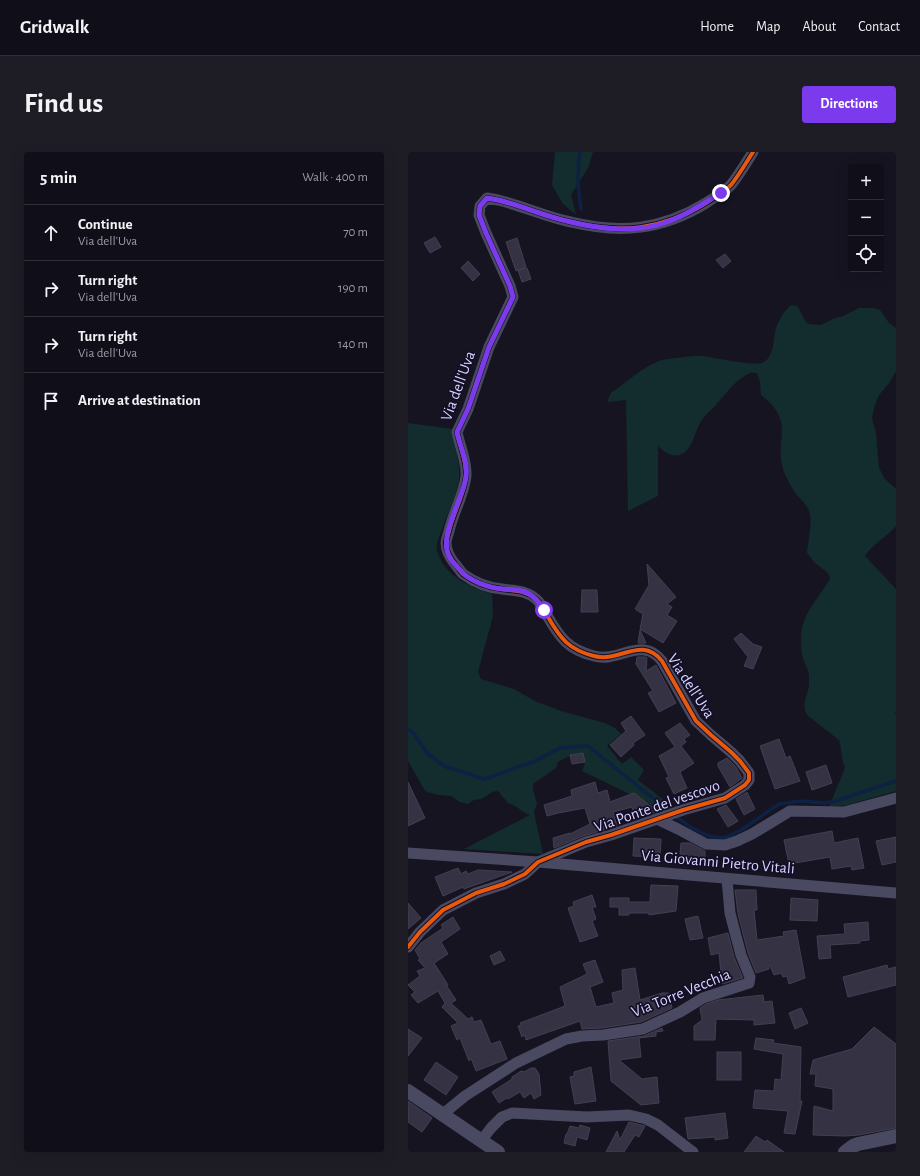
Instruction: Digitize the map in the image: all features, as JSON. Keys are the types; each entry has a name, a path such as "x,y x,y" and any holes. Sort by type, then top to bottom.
{"street":[{"name":"Via dell'Uva","path":"749,780 749,773 740,761 696,721 662,661 656,654 640,649 608,658 600,658 574,649 563,640 536,599 522,591 497,588 478,583 462,573 449,557 446,542 466,477 466,466 457,432 468,409 489,347 513,297 510,286 479,215 480,206 487,198 570,222 601,228 634,229 664,223 698,208 721,193 731,184 753,152"},
{"name":"Via Ponte del vescovo","path":"408,947 420,932 443,910 476,893 504,884 525,874 538,862 586,842 724,798 745,785 749,780"},
{"path":"659,818 706,844 724,845 752,834 790,811 844,812 896,798"},
{"name":"Via Giovanni Pietro Vitali","path":"408,853 538,862 896,893"},
{"name":"Via Torre Vecchia","path":"443,1114 465,1096 516,1063 566,1039 643,1030 680,1012 703,998 749,983 750,977 741,955 730,914 727,879"},
{"path":"408,1091 498,1152"},
{"path":"481,1141 502,1117 512,1113 587,1117 629,1115 646,1119 658,1125 693,1152"},
{"path":"845,1152 858,1144 896,1136"}],"green space":[{"path":"555,152 593,152 588,168 571,195 576,215 563,204 552,185"},
{"path":"791,305 797,306 808,324 821,325 859,308 873,308 880,310 889,323 896,328 896,371 890,382 879,395 872,418 876,433 879,468 885,479 896,489 896,526 872,547 865,556 896,589 896,791 847,805 829,807 845,768 839,740 805,712 809,677 803,657 801,641 807,614 830,579 828,573 815,563 807,553 810,514 806,505 794,492 784,472 781,460 782,432 779,415 772,405 761,395 760,382 757,373 748,374 738,380 730,388 702,420 685,452 678,455 671,455 658,446 658,496 628,511 626,400 608,402 609,396 612,392 653,363 659,361 682,357 704,356 745,363 764,362 768,359 772,351 776,328 784,313"},
{"path":"408,423 453,429 459,465 459,479 454,498 439,539 437,550 443,564 454,576 468,585 492,594 493,616 478,672 481,679 514,689 535,701 561,711 605,723 615,728 621,734 607,746 622,764 631,757 644,770 638,780 673,807 673,809 660,813 650,804 582,771 585,763 580,753 567,757 558,762 556,768 533,784 537,804 534,812 543,854 464,849 530,815 508,803 498,791 492,792 482,799 473,800 468,804 460,802 451,796 427,792 408,761"}],"building":[{"path":"435,237 441,247 430,253 424,243"},
{"path":"517,238 526,267 516,271 506,242"},
{"path":"725,254 731,261 723,268 716,260"},
{"path":"468,261 480,274 473,281 461,268"},
{"path":"527,268 531,279 522,282 518,270"},
{"path":"647,564 676,597 667,604 672,607 667,615 677,621 663,643 640,629 643,614 635,609 649,585"},
{"path":"582,590 597,590 598,612 581,612"},
{"path":"640,630 646,643 638,643"},
{"path":"741,633 753,644 762,647 753,669 744,666 748,657 734,639"},
{"path":"637,657 647,658 646,671 656,665 676,703 659,712 648,693 653,691 636,664"},
{"path":"631,716 645,735 633,743 634,745 621,757 610,745 626,731 621,723"},
{"path":"680,723 690,735 684,739 686,742 681,746 694,763 680,772 687,788 674,794 666,778 669,777 659,756 675,747 665,733"},
{"path":"779,739 786,758 790,756 800,781 775,789 760,746"},
{"path":"583,753 585,762 572,764 570,755"},
{"path":"727,758 736,767 742,778 730,787 718,766 718,763"},
{"path":"826,765 832,783 812,790 806,772"},
{"path":"408,782 425,818 408,826"},
{"path":"595,782 598,793 607,790 610,802 634,793 657,811 635,819 632,807 613,812 617,826 583,836 554,848 553,838 570,834 590,824 585,808 547,816 544,805 572,796 571,790"},
{"path":"747,792 755,809 744,815 736,799"},
{"path":"726,805 738,821 728,827 717,809"},
{"path":"832,831 834,843 858,838 864,868 852,870 851,866 832,869 830,857 789,864 784,840"},
{"path":"896,837 896,862 882,865 876,841"},
{"path":"634,838 661,839 660,857 633,856"},
{"path":"681,843 690,843 705,851 705,860 684,861 683,854 680,854"},
{"path":"458,868 461,874 466,871 468,874 478,870 512,872 464,889 463,887 443,896 435,877"},
{"path":"651,885 678,886 676,911 649,915 649,913 629,913 629,915 619,915 619,907 610,907 610,898 629,898 629,902 650,902"},
{"path":"735,890 756,890 757,910 754,910 757,940 784,936 783,932 796,930 805,978 789,984 787,976 783,977 781,973 774,975 770,966 768,966 769,969 756,973 748,953 738,914"},
{"path":"592,895 596,907 592,907 596,919 592,921 598,936 580,942 568,908 574,906 573,902"},
{"path":"791,898 818,900 817,921 790,920"},
{"path":"408,903 421,918 408,929"},
{"path":"698,916 703,938 690,940 685,919"},
{"path":"453,917 460,929 441,942 448,954 434,963 456,1000 451,1003 468,1019 472,1017 474,1022 481,1020 491,1044 500,1041 507,1059 476,1071 471,1058 469,1061 460,1038 457,1040 451,1026 458,1023 442,1007 445,1003 438,991 418,1003 411,995 415,992 408,985 420,976 417,971 425,968 418,960 420,959 415,950 421,943 443,928 441,925"},
{"path":"868,922 869,940 859,941 860,943 830,945 831,958 819,959 817,936 845,934 844,924"},
{"path":"728,933 734,957 743,978 722,984 719,953 711,955 708,938"},
{"path":"500,951 505,960 494,965 490,956"},
{"path":"595,960 603,982 590,987 596,1007 614,1003 612,993 623,990 622,970 635,968 640,1000 662,993 669,993 672,1008 641,1022 602,1028 582,1029 580,1021 526,1040 525,1035 522,1037 518,1026 521,1025 520,1023 565,1006 560,987 587,974 583,964"},
{"path":"887,965 888,969 896,967 896,985 848,997 843,977"},
{"path":"763,995 764,1002 772,1001 775,1023 754,1025 754,1020 716,1019 715,1040 694,1040 694,1026 702,1020 700,1008 706,1004 718,1000"},
{"path":"801,1008 808,1023 795,1029 789,1013"},
{"path":"874,1027 896,1044 896,1128 859,1135 813,1135 814,1106 833,1111 833,1089 815,1086 816,1074 810,1074 813,1060 852,1049"},
{"path":"662,1028 663,1031 656,1032 656,1036 639,1038 641,1057 619,1060 642,1079 657,1077 659,1103 641,1105 611,1081 608,1041 644,1036"},
{"path":"408,1029 422,1038 408,1056"},
{"path":"756,1038 774,1040 773,1043 801,1047 800,1101 802,1101 795,1134 784,1133 788,1111 753,1108 755,1090 774,1091 775,1079 781,1080 783,1054 754,1049"},
{"path":"717,1052 741,1052 741,1080 717,1080"},
{"path":"436,1062 458,1077 446,1095 424,1080"},
{"path":"591,1067 596,1101 575,1104 570,1077 574,1076 574,1072"},
{"path":"531,1068 535,1068 539,1074 541,1095 534,1099 531,1093 524,1098 520,1092 499,1103 492,1092 512,1079 512,1077 521,1071 524,1072"},
{"path":"408,1101 432,1118 422,1132 408,1122"},
{"path":"725,1113 728,1138 715,1140 715,1137 688,1139 685,1118"},
{"path":"629,1122 645,1126 639,1137 635,1135 624,1152 606,1152 617,1131 620,1140"},
{"path":"580,1125 590,1128 587,1140 577,1137 575,1146 564,1143 570,1126 579,1128"},
{"path":"756,1136 765,1142 767,1140 784,1152 744,1152"}],"waterway":[{"path":"580,152 578,180 581,209"},
{"path":"408,729 415,735 427,753 444,766 485,779 535,761 560,748 588,746 670,812"},
{"path":"675,816 692,828 709,836 724,838 741,830 779,804 800,801 825,803 836,801 896,781"}],"cycle path":[{"path":"408,947 420,932 443,910 476,893 504,884 525,874 538,862 586,842 683,810 725,798 745,785 749,780 749,773 740,761 696,721 662,661 654,654 646,650 638,650 604,657 594,656 572,647 561,637 536,599 524,592 487,586 467,577 451,559 446,543 466,476 464,459 457,432 468,409 489,347 513,297 510,286 479,215 480,206 487,198 507,202 562,220 607,228 641,227 657,224 690,212 725,190 734,181 753,152"}],"route":[{"path":"544,610 536,599 522,591 502,589 478,583 462,573 449,557 446,542 466,477 466,466 457,432 468,409 496,330 513,297 510,286 479,215 480,206 487,198 508,202 570,222 601,228 634,229 664,223 698,208 721,193"}]}
